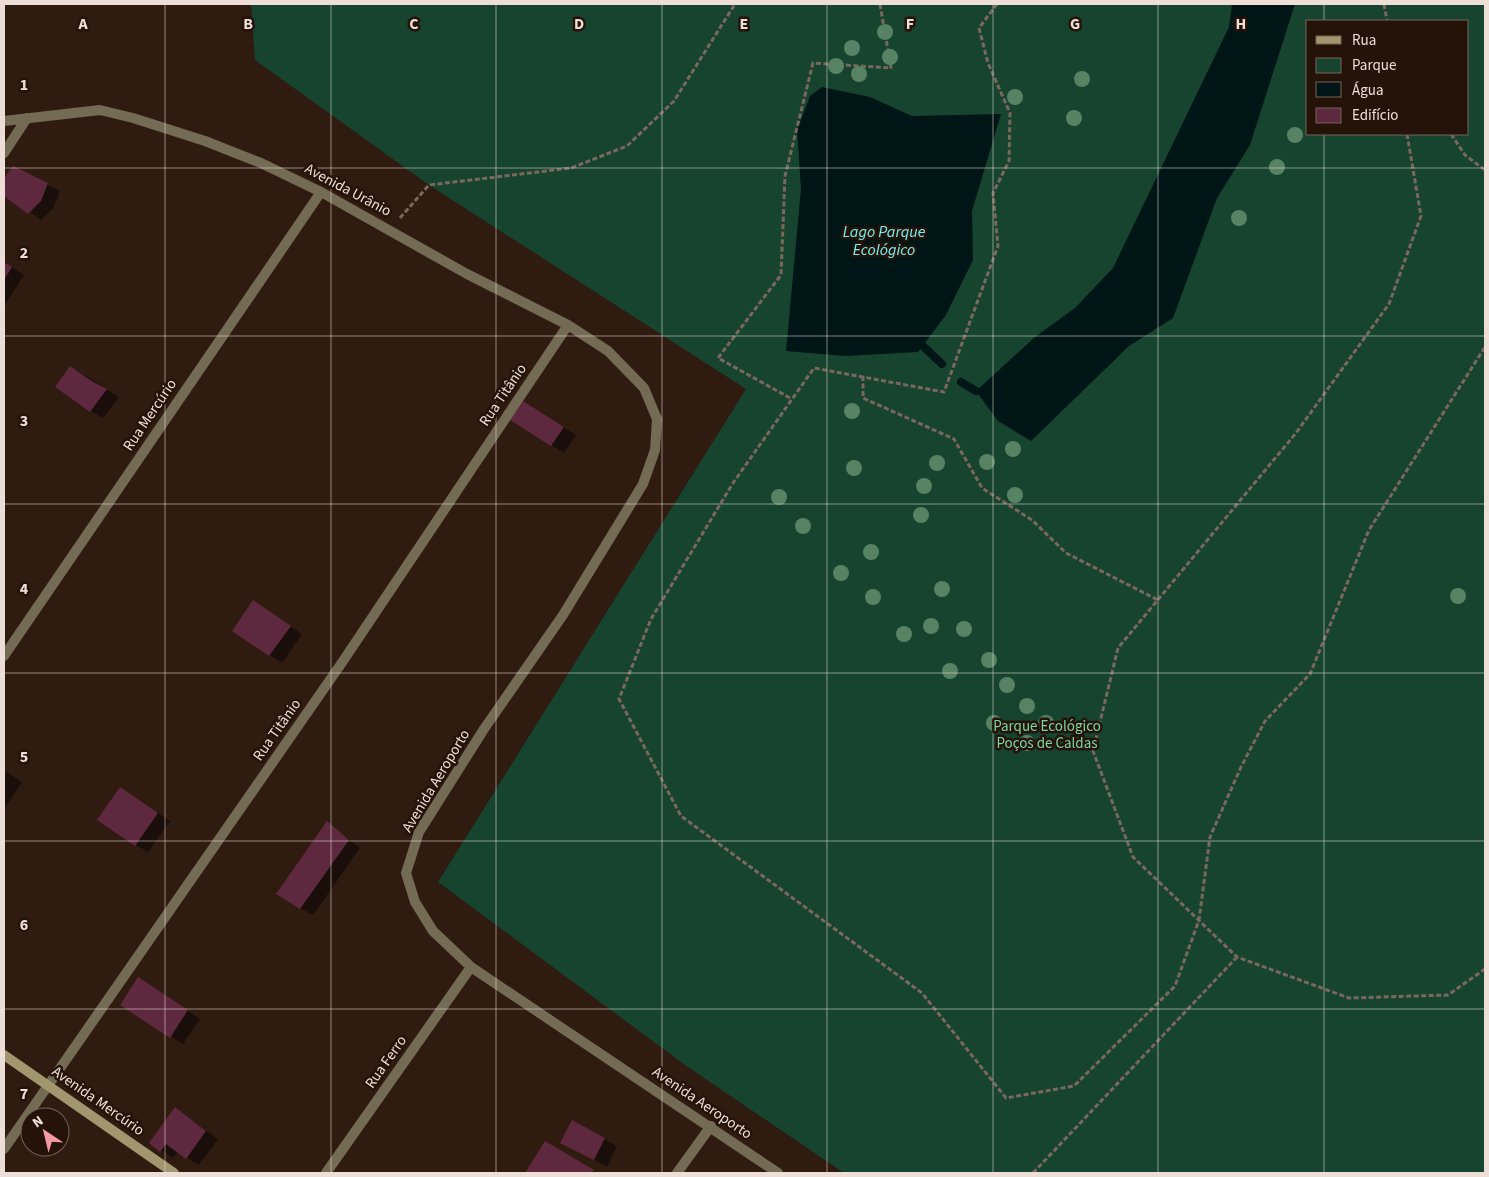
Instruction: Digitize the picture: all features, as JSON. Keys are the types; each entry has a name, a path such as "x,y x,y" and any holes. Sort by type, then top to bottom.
{"street":[{"name":"Avenida Urânio","path":"4,121 100,110 133,118 205,141 261,163 321,192 390,229 467,274 568,325 608,351 644,388"},
{"path":"4,153 27,118"},
{"name":"Rua Mercúrio","path":"4,656 321,192"},
{"name":"Rua Titânio","path":"4,1149 341,664 568,325"},
{"name":"Avenida Aeroporto","path":"644,388 657,419 655,450 643,484 562,615 484,729 419,832 406,873 415,902 433,931 471,967 778,1173"},
{"name":"Rua Ferro","path":"326,1173 471,967"},
{"name":"Avenida Mercúrio","path":"4,1055 174,1173"},
{"path":"677,1173 710,1126"}],"path":[{"path":"390,229 429,185 571,168 626,146 674,101 736,4"},
{"path":"790,398 718,358 781,275 785,176 813,62 891,68 880,4"},
{"path":"997,4 978,28 988,62 1010,113 1009,161 993,192 998,246 944,392 814,368 790,398 733,483 651,619 619,699 681,816 922,993 1006,1098 1074,1086 1175,986 1199,920 1210,837 1241,767 1265,721 1310,674 1369,530 1485,347"},
{"path":"1384,4 1387,20"},
{"path":"1407,135 1421,216 1389,304 1296,433 1118,648 1093,751 1133,857 1237,956 1349,998 1448,995 1485,969"},
{"path":"1451,135 1465,155 1485,170"},
{"path":"863,376 863,398 954,439 982,488 1032,520 1066,553 1158,600"},
{"path":"1034,1173 1237,956"}],"green space":[{"name":"Parque Ecológico Poços de Caldas","path":"251,4 1485,4 1485,1173 844,1173 685,1065 438,882 746,389 429,185 255,60"}],"water":[{"path":"1232,4 1295,4 1250,145 1217,198 1173,318 1129,346 1031,441 998,421 976,391 1035,337 1075,308 1113,268 1229,27"},
{"name":"Lago Parque Ecológico","path":"822,87 870,97 912,116 1001,114 972,211 973,260 946,315 918,352 845,356 786,351 801,189 797,130 810,96"}],"building":[{"path":"13,166 48,183 41,201 28,214 4,196 4,178"},
{"path":"4,262 12,267 4,280"},
{"path":"70,366 107,389 90,412 55,387"},
{"path":"523,401 564,427 551,446 510,420"},
{"path":"253,600 291,626 269,656 232,631"},
{"path":"120,787 158,813 135,846 97,820"},
{"path":"327,821 349,840 300,909 276,894"},
{"path":"138,977 188,1010 170,1038 120,1005"},
{"path":"175,1107 206,1131 186,1159 166,1144 160,1152 149,1143"},
{"path":"572,1120 605,1138 594,1160 560,1143"},
{"path":"545,1141 594,1170 592,1173 525,1173"}],"waterway":[{"path":"923,346 942,364"},
{"path":"961,382 976,391"}]}
